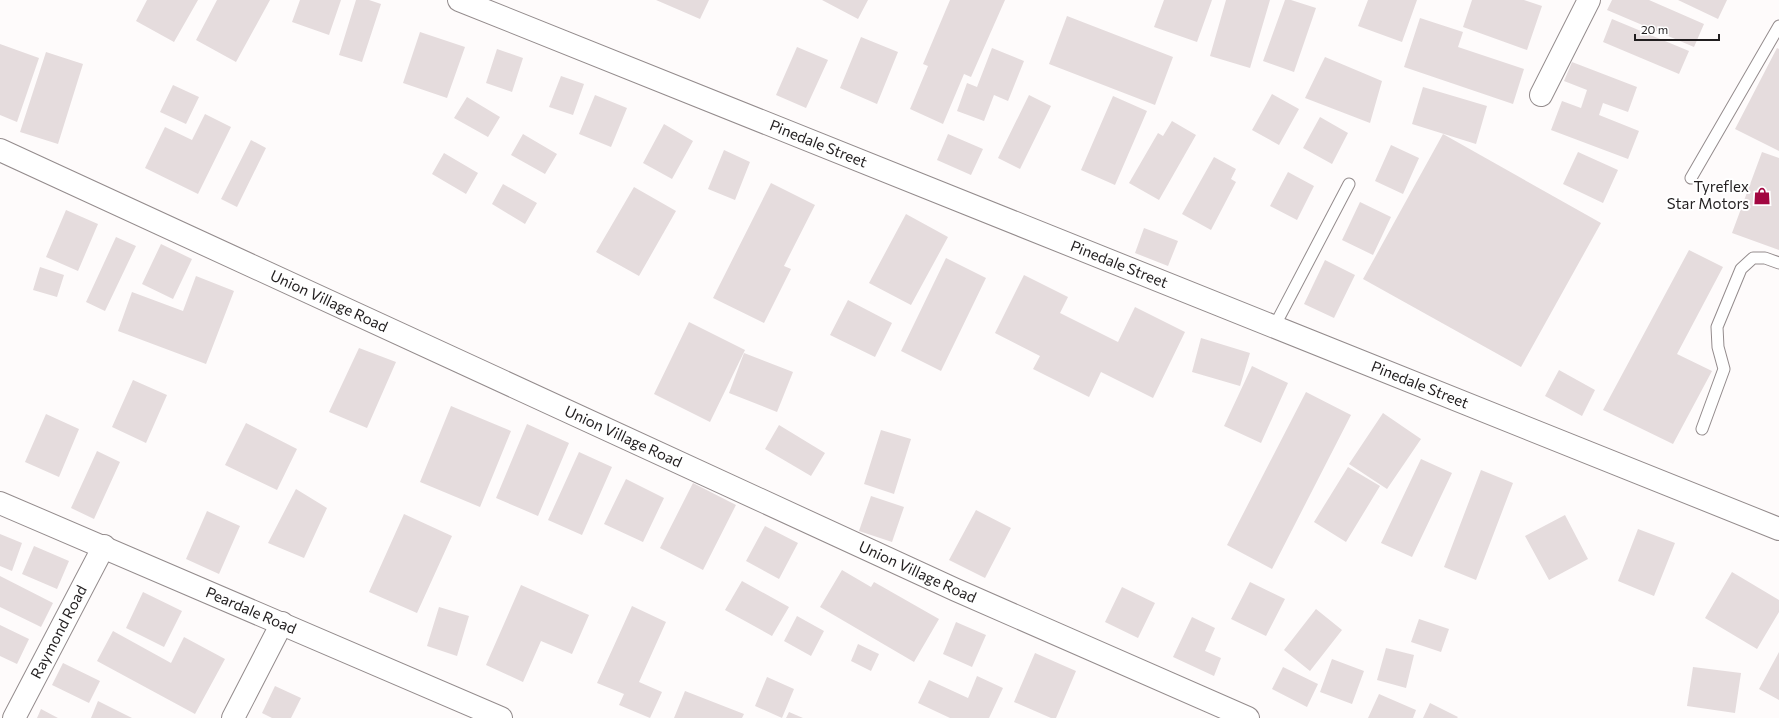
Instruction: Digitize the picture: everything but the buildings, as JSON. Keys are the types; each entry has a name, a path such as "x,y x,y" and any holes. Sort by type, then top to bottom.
{"street":[{"name":"Pinedale Street","path":"459,0 1779,529"},
{"path":"1541,95 1589,0"},
{"name":"Union Village Road","path":"0,150 949,587 1248,718"},
{"name":"Peardale Road","path":"0,503 104,546 501,718"},
{"name":"Raymond Road","path":"14,718 104,546"},
{"path":"233,718 282,623"}],"lane":[{"path":"1691,178 1779,26"},
{"path":"1274,327 1349,184"},
{"path":"1702,429 1724,369 1718,347 1717,327 1741,269 1753,258 1765,258 1779,263"}],"place":[{"name":"Tyreflex Star Motors","path":"1762,196"}]}
